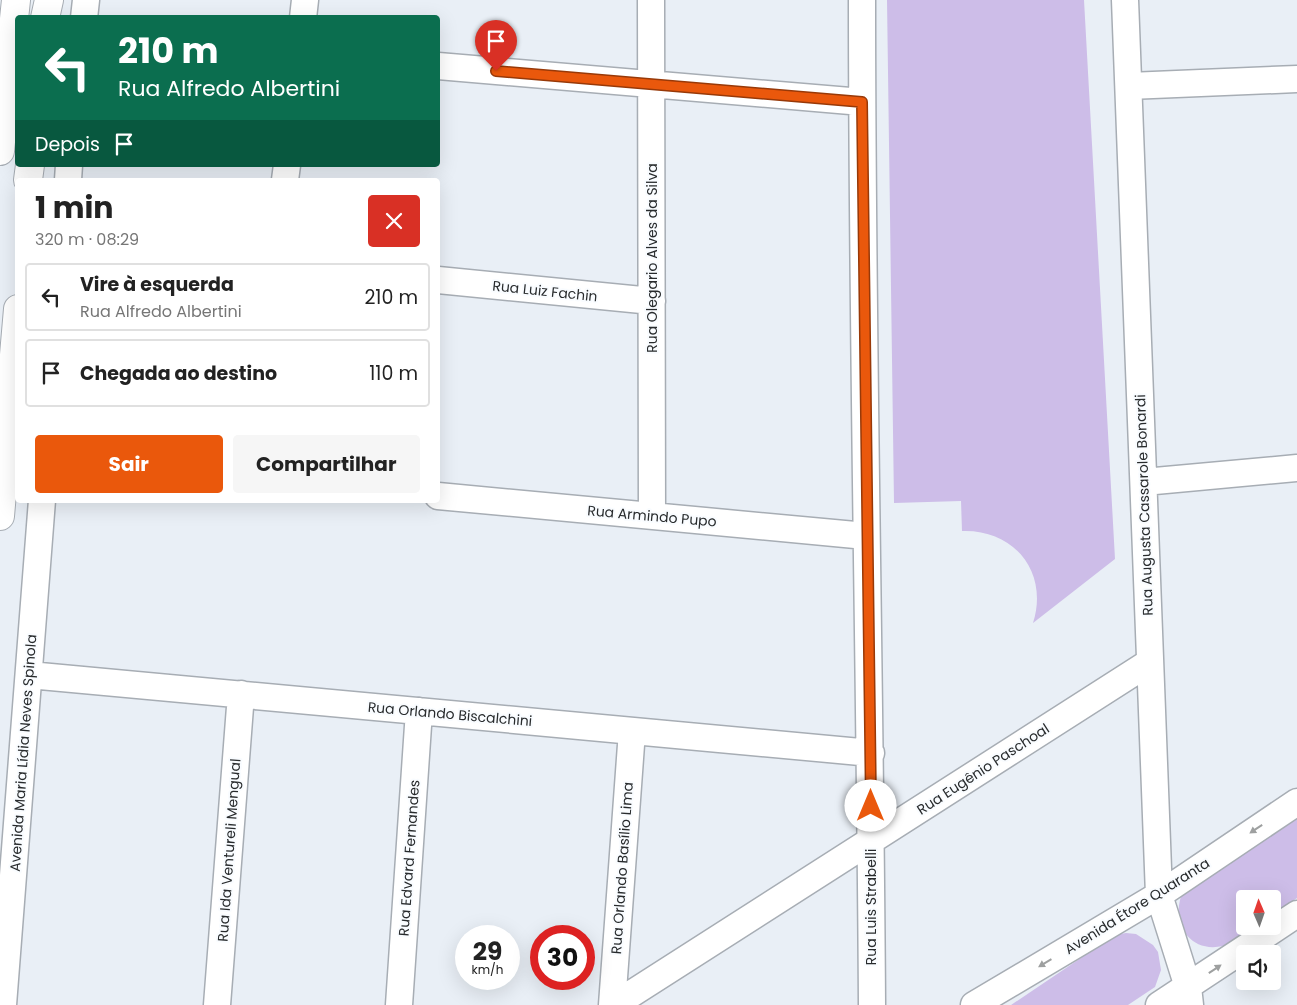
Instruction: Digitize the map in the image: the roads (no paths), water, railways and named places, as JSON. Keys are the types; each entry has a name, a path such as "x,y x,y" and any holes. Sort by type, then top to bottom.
{"main road":[{"path":"0,151 16,0"},
{"path":"46,15 49,0"},
{"path":"0,516 15,344"}],"street":[{"path":"84,15 86,0"},
{"path":"302,15 305,0"},
{"name":"Rua Olegario Alves da Silva","path":"651,0 652,516"},
{"name":"Rua Luis Strabelli","path":"862,0 866,536 871,753 872,1005"},
{"name":"Rua Augusta Cassarole Bonardi","path":"1126,0 1159,895 1189,996"},
{"path":"440,66 862,102"},
{"path":"1129,86 1297,79"},
{"name":"Rua Luiz Fachin","path":"440,280 652,301"},
{"path":"1144,482 1297,468"},
{"name":"Rua Armindo Pupo","path":"440,496 866,536"},
{"name":"Avenida Maria Lídia Neves Spinola","path":"3,1005 42,503"},
{"name":"Rua Eugênio Paschoal","path":"613,1005 1150,662"},
{"name":"Rua Orlando Biscalchini","path":"29,675 871,753"},
{"name":"Rua Ida Ventureli Mengual","path":"217,1005 241,694"},
{"name":"Rua Edvard Fernandes","path":"399,1005 419,711"},
{"name":"Rua Orlando Basílio Lima","path":"613,1005 632,731"},
{"name":"Avenida Étore Quaranta","path":"974,1005 1159,895 1297,802"},
{"path":"1159,1005 1189,996 1297,914"}]}
